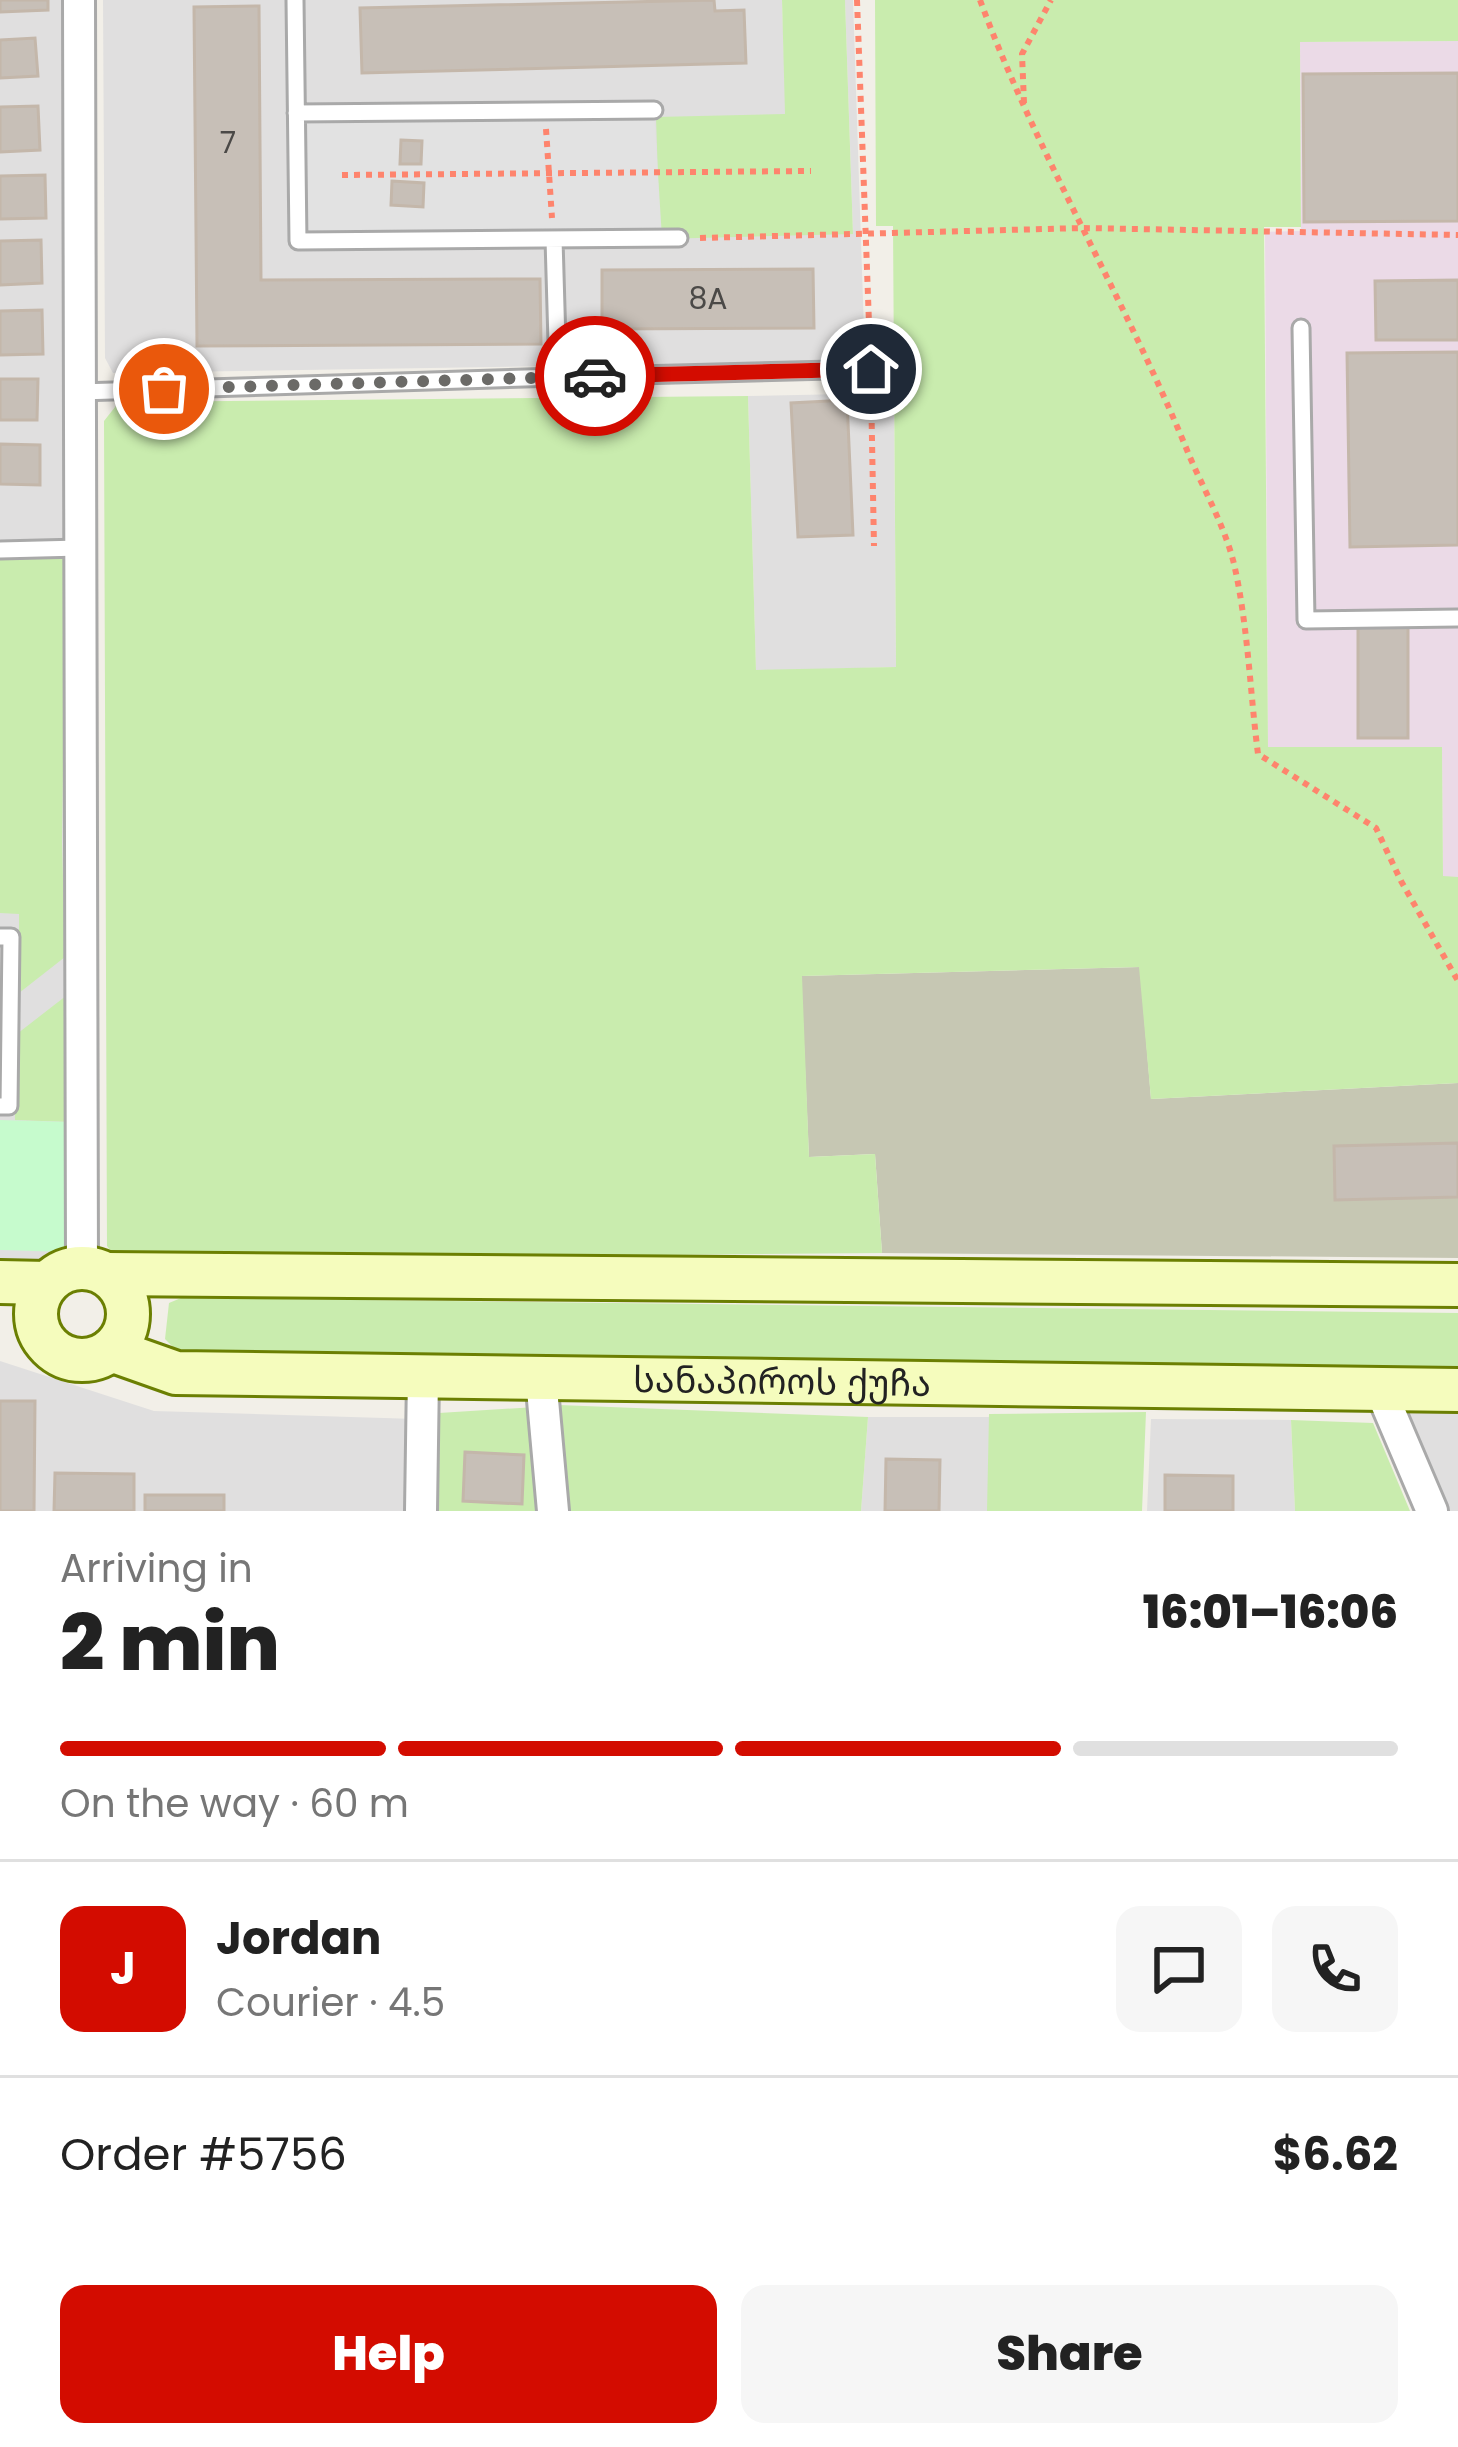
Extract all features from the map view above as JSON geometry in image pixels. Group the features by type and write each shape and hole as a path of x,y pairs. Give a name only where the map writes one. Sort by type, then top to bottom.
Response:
{"main road":[{"path":"79,1274 124,1293 129,1318 111,1350 85,1360 70,1359 20,1335 36,1317 38,1299 79,1274"},
{"path":"0,1282 79,1274 1458,1286"},
{"name":"სანაპიროს ქუჩა","path":"111,1350 176,1373 1458,1390"}],"street":[{"path":"79,0 79,1274"},
{"path":"422,1511 423,1376"},
{"path":"541,1378 553,1511"},
{"path":"1380,1389 1432,1511"}],"lane":[{"path":"295,0 298,241 679,238"},
{"path":"296,113 653,110"},
{"path":"554,239 558,377"},
{"path":"1301,328 1306,620 1458,618"},
{"path":"80,392 871,369"},
{"path":"0,550 80,548"},
{"path":"0,937 11,937 9,1106 0,1106"}],"path":[{"path":"856,0 874,546"},
{"path":"980,0 1024,112 1159,380 1233,562 1258,754 1376,828 1458,981"},
{"path":"1024,112 1022,55 1051,0"},
{"path":"545,111 554,239"},
{"path":"342,175 812,171"},
{"path":"679,238 1082,228 1458,235"}],"shaded area":[{"path":"0,0 72,0 76,1239 47,1263 0,1262"},
{"path":"103,0 782,0 786,114 853,233 845,0 853,0 865,361 113,373 105,358"},
{"path":"1458,41 1458,877 1443,877 1442,747 1268,748 1265,232 1301,231 1300,42"},
{"path":"654,110 662,238 298,241 296,113"},
{"path":"894,393 896,667 756,671 748,396"},
{"path":"1140,967 1151,1099 1458,1083 1458,1258 882,1253 875,1154 809,1157 801,976"},
{"path":"0,1361 154,1411 416,1419 413,1511 0,1511"},
{"path":"1458,1411 1458,1511 1446,1511 1408,1412"},
{"path":"868,1417 992,1417 988,1511 861,1511"},
{"path":"1151,1419 1291,1420 1295,1511 1147,1511"}],"green space":[{"path":"782,0 845,0 853,234 660,239 656,117 785,114"},
{"path":"875,0 1458,0 1458,41 1300,42 1301,227 1264,227 1268,747 1442,747 1443,876 1458,877 1458,1083 1151,1099 1139,967 802,976 809,1157 875,1154 882,1253 117,1260 107,1246 104,421 119,402 748,396 756,670 896,667 893,226 876,226"},
{"path":"66,558 65,957 19,993 19,914 0,913 0,559"},
{"path":"71,992 70,1122 15,1120 13,1037"},
{"path":"0,1120 70,1122 67,1252 0,1250"},
{"path":"181,1298 1458,1313 1458,1370 176,1350 165,1339 169,1303"},
{"path":"559,1405 868,1417 861,1511 569,1511"},
{"path":"536,1407 541,1511 434,1511 439,1413"},
{"path":"1146,1412 1142,1511 987,1511 989,1414"},
{"path":"1291,1420 1373,1423 1410,1511 1295,1511"}],"building":[{"path":"0,0 48,0 48,10 0,12"},
{"path":"714,0 715,11 744,10 746,63 362,73 360,8"},
{"path":"259,6 261,280 540,279 541,344 197,346 194,7"},
{"path":"35,38 38,76 0,78 0,40"},
{"path":"1458,73 1458,221 1304,222 1303,74"},
{"path":"38,106 40,150 0,152 0,107"},
{"path":"401,140 422,141 421,164 400,164"},
{"path":"45,175 46,218 0,219 0,176"},
{"path":"392,181 424,183 423,207 391,205"},
{"path":"41,240 42,283 0,285 0,241"},
{"path":"813,269 814,328 602,329 602,270"},
{"path":"1458,280 1458,340 1376,340 1375,281"},
{"path":"42,310 43,354 0,355 0,311"},
{"path":"1458,352 1458,545 1350,547 1347,353"},
{"path":"0,379 38,379 37,420 0,420"},
{"path":"847,400 853,535 798,537 791,403"},
{"path":"0,444 40,445 40,485 0,484"},
{"path":"1358,627 1408,627 1408,738 1358,738"},
{"path":"1458,1143 1458,1197 1335,1200 1334,1146"},
{"path":"0,1401 35,1401 34,1511 0,1511"},
{"path":"465,1452 524,1455 522,1504 463,1501"},
{"path":"886,1459 940,1460 939,1511 885,1511"},
{"path":"55,1473 134,1474 134,1511 54,1511"},
{"path":"1165,1475 1233,1476 1233,1511 1165,1511"},
{"path":"145,1495 224,1495 224,1511 145,1511"}],"way so far":[{"path":"164,389 595,376"}],"route":[{"path":"595,376 871,369"}]}
